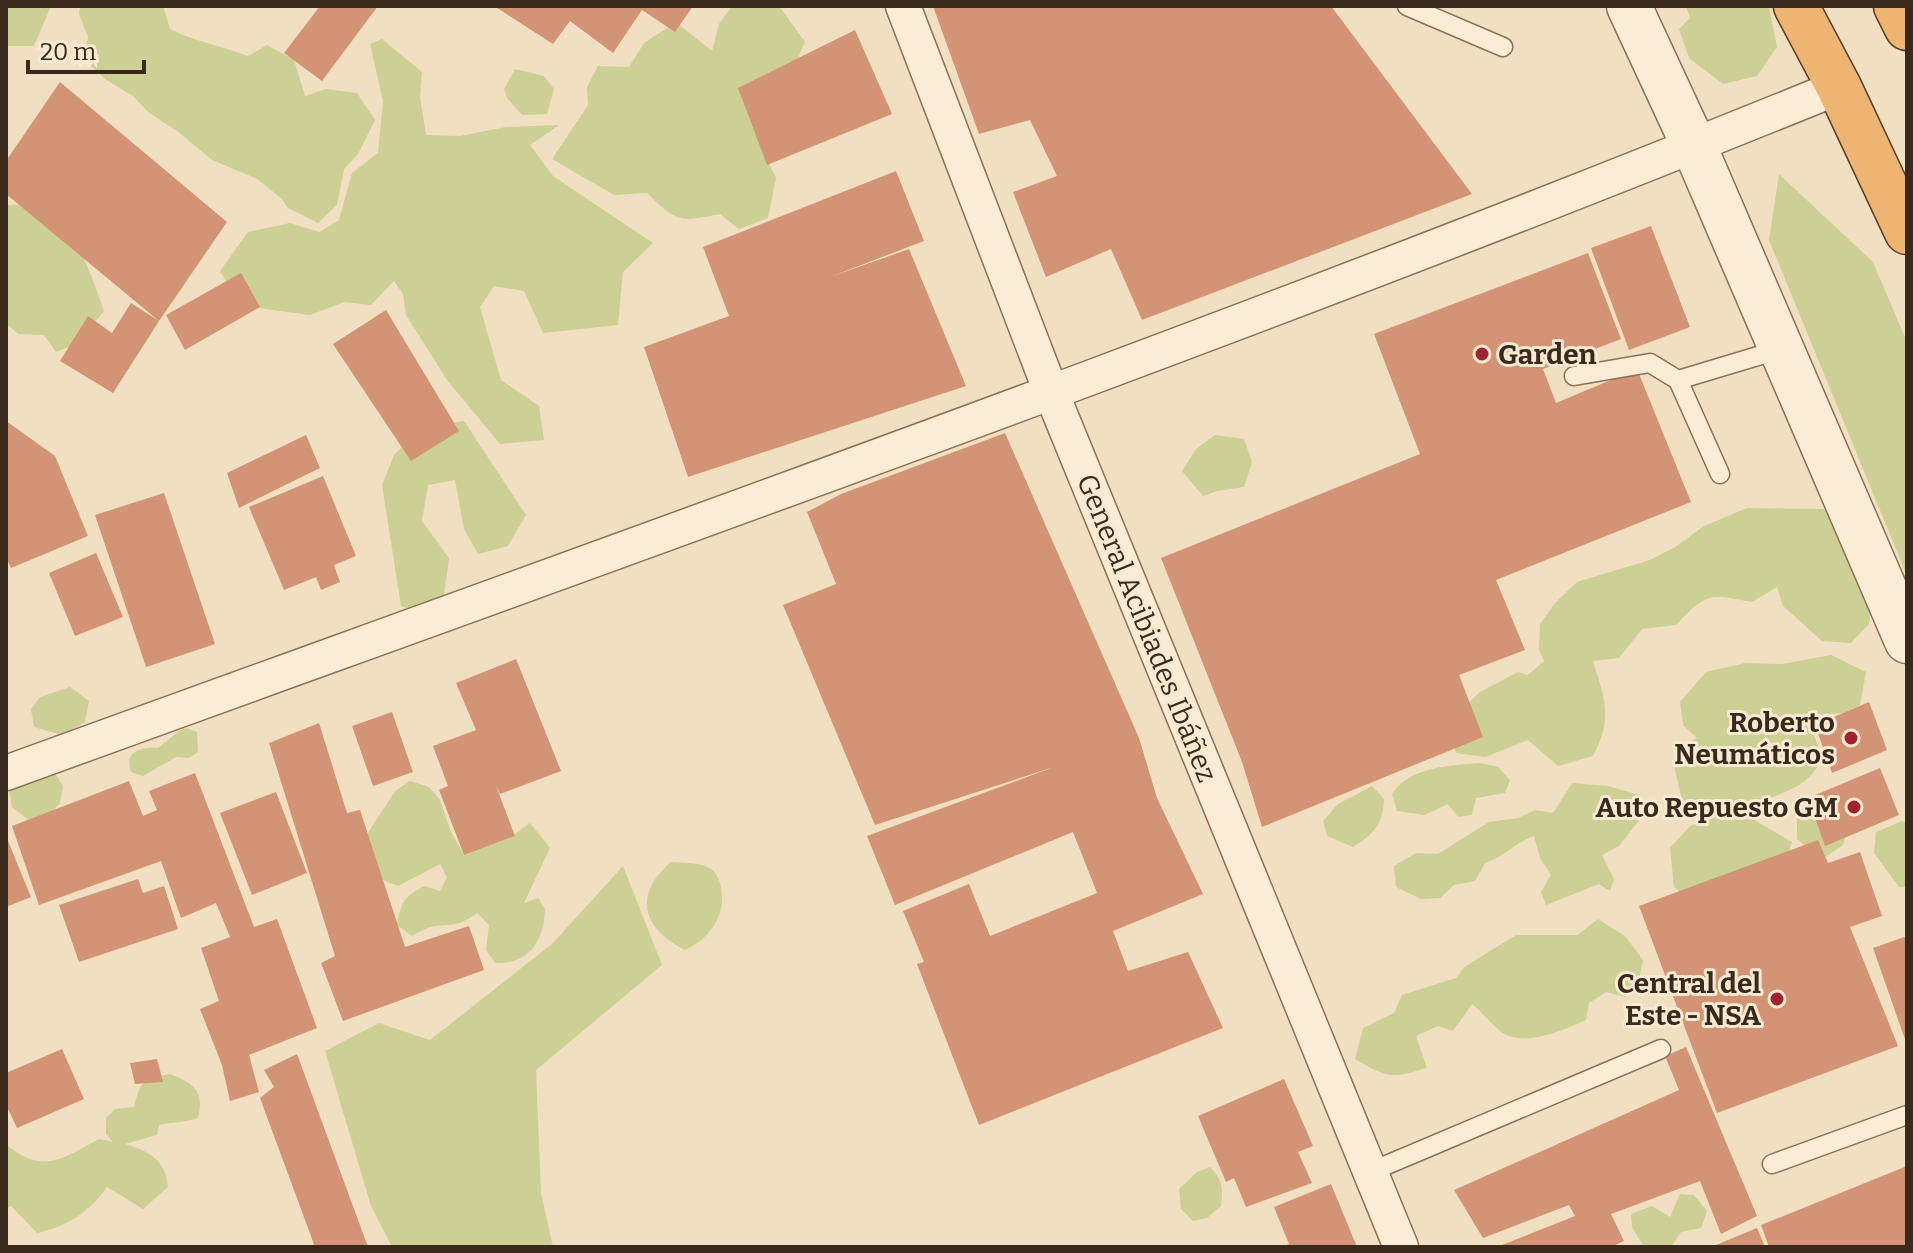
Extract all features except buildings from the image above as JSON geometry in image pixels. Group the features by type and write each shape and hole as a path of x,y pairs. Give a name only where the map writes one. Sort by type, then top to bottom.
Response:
{"highway":[{"path":"1796,6 1839,87 1907,232"},
{"path":"1896,6 1907,28"}],"street":[{"name":"General Acibiades Ibáñez","path":"903,6 1051,392 1401,1247"},
{"path":"1629,6 1694,146 1907,641"},
{"path":"6,773 1051,392 1694,146 1839,87"}],"lane":[{"path":"1407,6 1503,47"},
{"path":"1678,380 1781,349"},
{"path":"1574,376 1650,363 1678,380 1720,474"},
{"path":"1370,1172 1661,1049"},
{"path":"1772,1164 1907,1115"}],"green space":[{"path":"6,6 51,6 34,46 6,46"},
{"path":"80,6 163,6 170,29 179,33 248,56 267,45 294,60 305,96 326,89 357,93 375,120 358,154 344,169 337,205 318,223 288,208 281,198 257,179 212,160 148,112 133,96 105,79 83,59 88,37 79,14"},
{"path":"732,6 780,7 805,42 760,145 776,178 768,218 739,229 720,214 679,218 647,193 614,195 552,159 588,105 587,87 598,66 629,67 644,43 676,22 712,51 719,24"},
{"path":"1686,6 1769,6 1777,47 1757,76 1723,84 1689,58 1679,29 1690,18"},
{"path":"382,39 422,72 420,97 426,135 460,136 506,127 559,125 530,145 553,176 653,243 623,272 618,325 543,333 524,291 494,286 480,307 501,380 539,406 544,440 500,444 447,380 406,315 403,294 394,281 371,305 344,302 310,315 242,306 220,271 248,232 290,223 320,232 339,220 352,173 378,153 383,101 370,44"},
{"path":"515,69 544,76 554,89 547,114 522,115 507,98 504,89"},
{"path":"1779,174 1873,262 1907,342 1907,576 1769,240"},
{"path":"6,205 34,206 51,213 72,237 80,252 104,311 79,343 56,352 44,335 18,334 6,323"},
{"path":"464,421 526,515 508,546 478,554 464,529 455,480 428,485 422,521 449,558 443,602 419,612 401,606 382,485 394,455 422,428"},
{"path":"1215,435 1244,439 1252,462 1244,487 1203,496 1182,471 1196,449"},
{"path":"1747,508 1824,509 1858,553 1874,588 1869,624 1851,643 1822,641 1783,606 1777,587 1752,602 1710,598 1695,606 1676,625 1642,629 1619,658 1593,661 1601,687 1605,720 1593,756 1558,766 1528,740 1485,757 1456,753 1448,722 1480,692 1518,672 1528,675 1544,661 1539,650 1540,624 1555,603 1577,582 1650,560 1704,526"},
{"path":"1831,655 1866,672 1860,705 1843,713 1826,714 1812,729 1823,759 1807,779 1779,795 1724,813 1746,815 1792,842 1786,861 1694,903 1674,887 1670,848 1690,826 1710,818 1689,816 1681,796 1674,765 1688,743 1697,738 1683,725 1680,702 1706,672 1745,663 1782,664"},
{"path":"70,687 89,701 85,722 62,735 34,727 31,709 40,697"},
{"path":"187,728 197,732 198,752 189,758 176,757 143,776 131,772 129,765 132,755 146,748 158,748"},
{"path":"1480,763 1498,767 1510,780 1505,793 1476,798 1472,815 1458,817 1448,804 1425,815 1397,811 1392,794 1409,778 1431,769"},
{"path":"44,770 57,776 63,786 60,803 44,820 29,820 12,807 9,791 20,777"},
{"path":"410,781 429,787 440,800 451,832 464,855 510,838 530,823 550,848 524,903 538,898 545,909 542,932 525,955 517,960 495,963 486,950 489,925 477,913 459,923 429,928 412,936 397,925 408,897 425,886 440,891 447,877 440,864 398,886 378,878 364,839 395,791"},
{"path":"1572,783 1608,786 1640,795 1647,810 1619,846 1602,855 1614,879 1610,891 1599,884 1546,905 1541,892 1551,875 1540,858 1534,836 1485,863 1475,881 1454,885 1440,898 1421,899 1396,887 1394,866 1416,853 1438,854 1489,822 1518,818 1535,810 1553,813"},
{"path":"1372,786 1384,799 1382,815 1372,833 1353,847 1327,836 1323,821 1338,804"},
{"path":"1816,805 1846,834 1843,845 1824,858 1797,839 1797,817 1802,807"},
{"path":"1902,821 1907,824 1907,887 1899,887 1874,853 1876,832"},
{"path":"671,862 709,868 717,876 722,894 716,923 695,945 685,950 659,932 648,910 647,899 651,887"},
{"path":"623,866 662,965 536,1070 541,1193 553,1247 392,1247 371,1206 325,1051 379,1023 430,1040 552,944"},
{"path":"1598,919 1625,936 1643,960 1638,984 1625,997 1606,992 1589,1003 1586,1020 1543,1036 1520,1038 1500,1031 1472,1004 1453,1031 1438,1026 1416,1036 1427,1068 1390,1075 1355,1059 1363,1028 1394,1013 1402,995 1456,978 1464,967 1516,935 1577,935"},
{"path":"170,1074 195,1089 200,1109 198,1118 159,1125 157,1135 125,1144 155,1158 167,1178 168,1187 143,1209 107,1187 76,1217 58,1227 37,1233 11,1206 6,1209 6,1144 31,1159 53,1161 99,1139 113,1142 106,1134 106,1118 115,1109 134,1107 138,1092 148,1080"},
{"path":"1210,1167 1221,1185 1221,1206 1207,1218 1193,1221 1181,1209 1179,1189 1197,1172"},
{"path":"1680,1194 1694,1195 1707,1211 1701,1228 1681,1232 1671,1247 1644,1247 1632,1227 1631,1214 1652,1206 1670,1217"}],"place":[{"name":"Garden","path":"1482,354"},
{"name":"Roberto Neumáticos","path":"1851,738"},
{"name":"Auto Repuesto GM","path":"1854,807"},
{"name":"Central del Este - NSA","path":"1777,999"}]}
